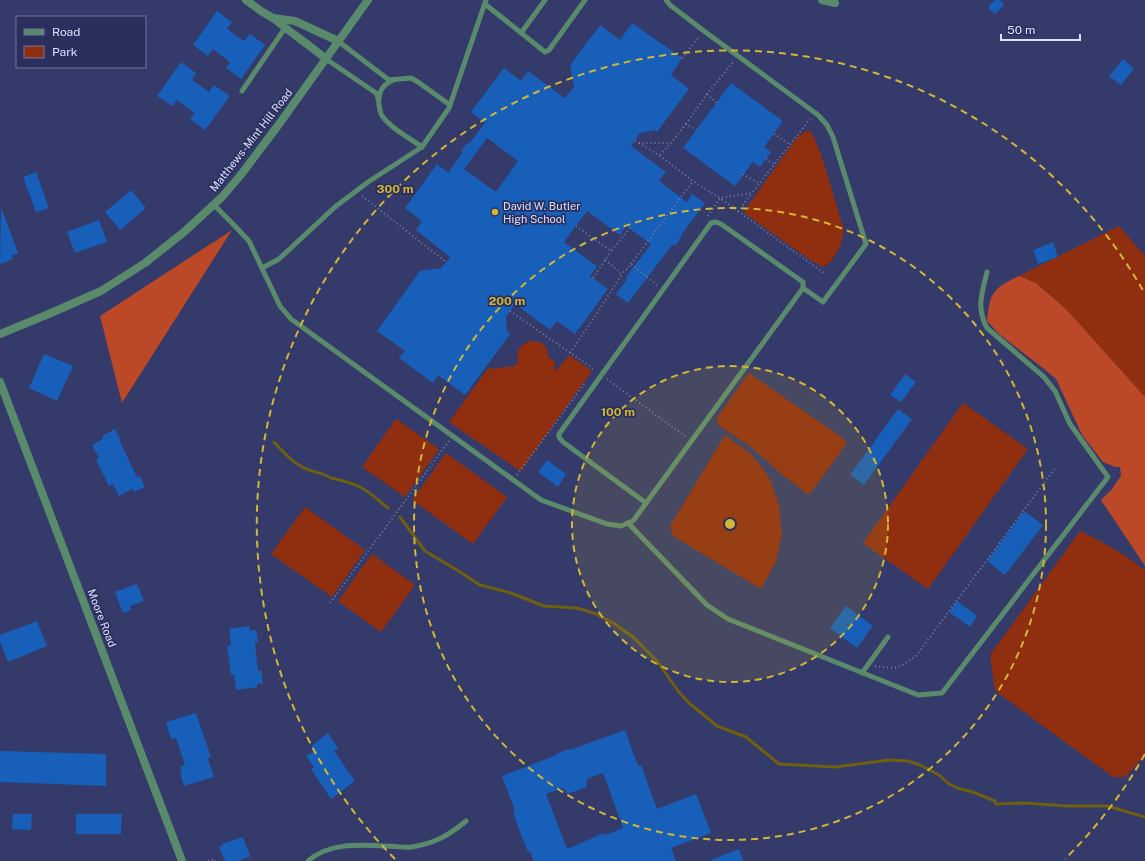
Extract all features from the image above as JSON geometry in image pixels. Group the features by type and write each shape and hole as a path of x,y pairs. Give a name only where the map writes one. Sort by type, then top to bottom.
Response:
{"street":[{"path":"246,0 303,40 326,59"},
{"name":"Matthews-Mint Hill Road","path":"0,334 101,291 145,263 184,232 222,198 277,127 368,0"},
{"path":"822,0 835,3"},
{"path":"273,18 295,21 338,41"},
{"name":"Moore Road","path":"0,382 182,861"}],"lane":[{"path":"521,33 545,0"},
{"path":"262,268 279,259 356,191 422,147 450,105 486,2 545,52 549,50 585,0"},
{"path":"666,0 704,32 815,112 827,125 833,137 866,244 823,302 803,288"},
{"path":"242,91 285,28"},
{"path":"338,41 389,80 411,78 450,105"},
{"path":"326,59 376,93 379,99"},
{"path":"395,80 380,90 379,99 381,113 386,121 422,147"},
{"path":"214,205 248,241 280,306 291,319 541,500 607,524 622,526 633,521 803,288 803,282 727,228 716,222 711,223 558,434 558,437 563,442 646,503"},
{"path":"628,523 707,606 728,619 918,695 942,693 1108,477 1070,424 1055,391 1044,377 988,328 982,317 981,298 987,272"},
{"path":"862,673 888,637"},
{"path":"308,861 314,856 334,847 373,845 410,847 435,842 452,832 466,821"}],"path":[{"path":"682,58 704,32"},
{"path":"660,156 738,56"},
{"path":"707,94 717,103"},
{"path":"738,212 815,112"},
{"path":"686,124 696,130"},
{"path":"774,134 789,144"},
{"path":"635,140 720,198 825,274"},
{"path":"639,143 671,143"},
{"path":"766,159 774,164"},
{"path":"744,174 760,184"},
{"path":"570,353 596,316 622,274 693,181"},
{"path":"356,191 446,262"},
{"path":"720,198 752,193"},
{"path":"576,226 611,252"},
{"path":"593,278 630,228"},
{"path":"605,260 622,274"},
{"path":"631,264 657,285"},
{"path":"330,603 452,437"},
{"path":"868,665 894,669 916,656 1055,468"},
{"path":"208,861 214,859 215,861"}],"green space":[{"path":"809,130 813,135 821,154 844,230 840,247 830,263 823,267 810,260 744,213 798,136"},
{"path":"1119,226 1145,256 1145,397 1067,310 1036,283 1019,276"},
{"path":"529,341 540,342 547,348 548,356 556,363 554,368 556,371 569,355 592,371 520,471 449,422 489,367 491,369 514,366 518,363 517,356 520,347"},
{"path":"749,373 841,437 847,443 809,495 785,477 751,447 718,425 718,421 716,419"},
{"path":"963,403 1028,449 928,589 863,543"},
{"path":"396,419 439,449 405,497 362,467"},
{"path":"725,435 751,454 769,477 779,505 782,534 776,562 761,589 673,536 670,526"},
{"path":"446,453 507,497 473,544 412,500"},
{"path":"305,507 365,550 332,597 271,554"},
{"path":"1080,531 1114,549 1145,570 1145,756 1125,777 1113,777 995,691 990,655"},
{"path":"372,554 415,585 381,632 338,601"}],"shaded area":[{"path":"232,230 122,403 100,316"},
{"path":"1019,276 1036,283 1067,310 1145,397 1145,566 1101,500 1111,490 1121,476 1120,467 1115,467 1103,462 1082,435 1056,379 999,334 987,321 990,303 994,292 1003,284"}],"building":[{"path":"995,0 1000,0 1004,5 995,14 988,7"},
{"path":"217,11 232,22 227,29 244,41 250,34 265,45 241,79 226,68 230,62 213,49 208,56 193,45"},
{"name":"David W. Butler High School","path":"632,23 682,58 671,75 689,89 657,132 655,130 640,133 631,146 666,172 659,181 687,202 692,194 705,203 681,235 682,236 675,246 673,244 628,303 616,294 627,279 626,277 651,244 626,226 620,235 587,211 564,242 597,266 590,276 608,289 575,334 557,321 550,330 515,304 506,317 507,332 510,334 465,395 438,375 433,383 399,358 405,351 377,331 420,271 441,268 450,257 416,230 422,221 405,208 437,164 448,173 463,152 461,150 467,143 469,144 485,123 471,112 504,68 521,81 528,71 565,98 574,87 570,65 600,25 620,40","holes":["487,138 518,161 496,192 464,169"]},
{"path":"1123,59 1134,69 1121,85 1109,76"},
{"path":"181,62 196,73 192,80 209,92 214,85 230,96 205,130 190,119 195,113 177,100 172,106 157,96"},
{"path":"731,83 783,121 764,147 771,152 760,167 753,162 735,186 683,148"},
{"path":"36,172 49,208 36,212 23,177"},
{"path":"131,190 146,208 120,230 105,212"},
{"path":"1,207 18,253 12,256 13,259 0,264"},
{"path":"99,220 107,242 75,253 67,232"},
{"path":"1053,242 1058,257 1038,264 1033,250"},
{"path":"44,354 73,366 57,401 29,388"},
{"path":"905,374 916,382 901,402 890,395"},
{"path":"898,409 912,419 864,485 850,475"},
{"path":"115,429 137,477 140,476 145,487 134,492 132,489 119,496 113,484 109,486 96,460 99,458 92,445 103,439 102,436"},
{"path":"547,460 566,474 558,487 538,472"},
{"path":"1024,511 1043,525 1005,575 987,561"},
{"path":"137,584 144,601 130,606 131,610 123,613 115,592"},
{"path":"957,601 977,616 970,627 949,612"},
{"path":"846,606 873,626 857,648 830,628"},
{"path":"37,621 47,646 8,662 0,641 0,635"},
{"path":"249,626 250,631 256,630 258,642 255,643 258,671 261,671 263,683 257,684 257,687 236,690 234,674 231,675 227,646 231,645 229,629"},
{"path":"196,713 211,757 208,758 214,777 184,786 180,773 182,772 180,767 185,765 176,738 171,739 166,722"},
{"path":"625,730 638,766 641,765 657,809 696,794 711,833 671,848 676,861 534,861 530,851 528,852 518,827 513,812 515,811 502,776 569,749 570,750","holes":["603,773 623,828 605,835 604,833 567,849 546,794 563,788 567,794 587,787 587,779"]},
{"path":"328,733 338,748 334,751 355,781 331,799 311,769 314,767 306,756 314,751 311,746"},
{"path":"0,751 106,754 106,786 0,782"},
{"path":"13,814 32,814 31,830 12,829"},
{"path":"76,814 122,814 121,834 76,834"},
{"path":"243,837 250,856 239,861 225,861 219,847 222,846 222,844"},
{"path":"739,849 743,861 711,861 711,860"}],"waterway":[{"path":"274,442 290,459 298,465 331,478 357,485 388,508"},
{"path":"400,517 425,551 480,585 511,593 544,606 584,610 596,614 615,624 634,638 657,661 678,691 689,703 717,726 746,737 779,764 835,767 889,760 908,761 920,765 939,775 949,784 957,788 973,792 995,801 996,804 1025,803 1067,806 1107,806 1145,817"}],"place":[{"name":"David W. Butler High School","path":"495,212"}]}
